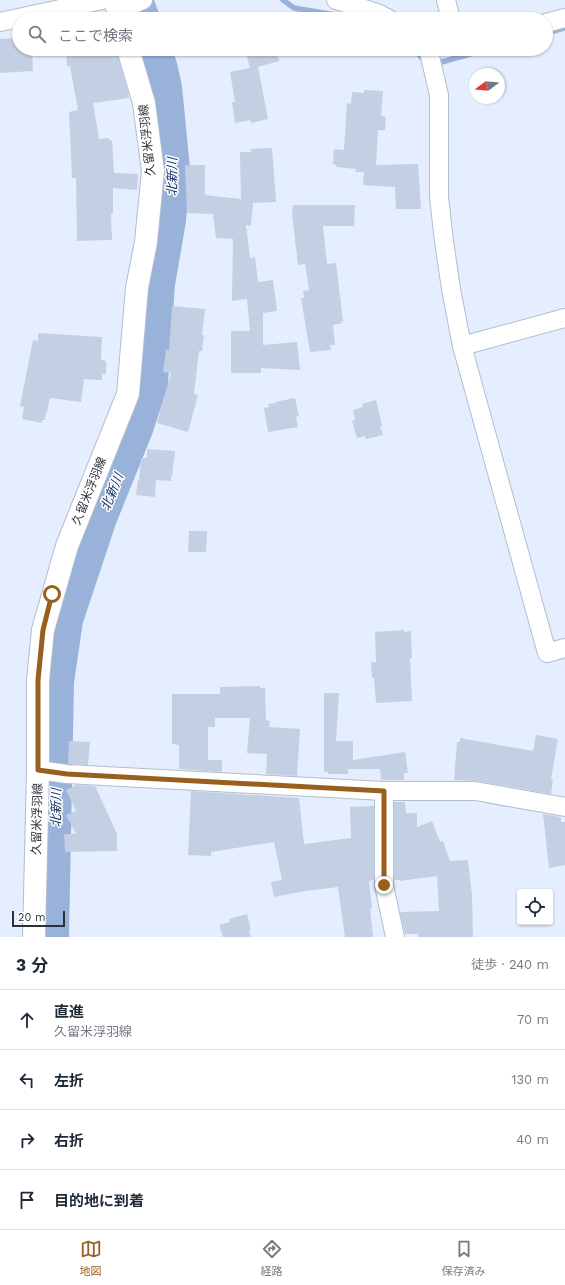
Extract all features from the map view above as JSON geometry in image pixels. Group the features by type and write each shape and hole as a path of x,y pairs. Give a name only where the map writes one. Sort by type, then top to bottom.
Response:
{"main road":[{"name":"久留米浮羽線","path":"34,937 41,771 38,680 43,630 67,546 128,394 137,288 146,242 153,171 144,103 130,56"}],"street":[{"path":"77,12 116,7 143,0"},
{"path":"336,0 374,12"},
{"path":"446,0 449,12"},
{"path":"553,21 565,18"},
{"path":"0,22 12,20"},
{"path":"434,56 438,95 439,197 451,289 462,346 547,652 565,648"},
{"path":"462,346 565,318"},
{"path":"41,771 67,774 384,791 475,791 565,807"},
{"path":"384,791 384,885 395,937"}],"building":[{"path":"12,38 12,56 32,56 33,71 0,73 0,39"},
{"path":"66,56 118,56 128,93 129,98 93,103 99,139 109,138 109,141 112,140 114,173 138,174 137,190 113,188 113,214 111,214 112,240 77,241 76,178 72,178 69,112 78,110 70,66 67,66"},
{"path":"247,56 278,56 279,61 258,67 268,119 251,123 250,120 235,123 232,102 235,102 230,72 250,68"},
{"path":"364,90 383,91 381,116 386,117 385,130 378,130 376,165 418,164 421,209 396,209 395,187 363,185 364,172 355,172 356,169 336,167 336,165 333,164 334,149 344,150 347,103 351,104 352,92 364,93"},
{"path":"272,148 276,202 253,203 251,226 246,225 250,258 255,257 258,282 273,280 277,311 263,313 263,345 297,342 300,370 261,368 261,373 231,373 231,331 250,331 247,299 232,301 233,239 216,238 213,214 187,213 185,165 205,165 205,195 241,199 240,152 251,152 251,149"},
{"path":"293,205 355,205 354,226 323,226 327,264 336,263 343,321 341,321 342,323 333,325 335,345 330,345 331,350 310,352 301,298 304,298 303,291 309,290 305,264 298,265 292,214"},
{"path":"172,306 205,309 202,351 199,351 194,394 198,395 188,432 157,423 171,373 163,372 166,350 169,350"},
{"path":"38,333 102,337 101,360 106,361 106,374 102,374 102,380 84,379 81,402 50,398 45,420 42,420 42,423 22,419 24,407 20,406 33,340 38,341"},
{"path":"295,398 299,416 296,417 298,427 268,432 264,408 269,407 268,404"},
{"path":"376,400 383,435 366,439 365,436 357,438 352,421 355,420 353,410 363,407 362,404"},
{"path":"147,449 175,451 171,481 156,480 155,497 136,495 141,458 147,458"},
{"path":"189,531 207,531 206,552 188,552"},
{"path":"404,630 404,632 411,631 412,658 410,658 412,701 376,703 371,662 376,662 375,632"},
{"path":"260,686 260,688 265,688 266,720 270,721 269,727 300,729 297,776 266,774 267,754 247,753 250,718 215,718 215,727 208,727 208,760 222,760 222,772 179,769 179,745 172,744 172,694 220,694 220,687"},
{"path":"324,693 339,693 336,741 353,741 353,760 405,752 408,773 404,773 404,780 381,780 380,769 348,769 348,774 328,774 328,772 324,772"},
{"path":"536,735 558,739 551,779 553,779 551,794 477,781 454,780 457,742 460,742 460,738 533,751"},
{"path":"69,741 90,742 88,765 68,764"},
{"path":"76,785 95,786 117,834 117,851 65,852 64,834 76,834 66,815 76,811 66,790"},
{"path":"191,791 299,798 304,844 351,838 350,807 374,806 374,880 369,881 373,937 345,937 338,887 274,897 271,882 282,880 274,842 211,852 211,856 188,855"},
{"path":"394,802 405,802 406,813 417,813 417,827 432,821 440,842 443,841 450,861 468,860 472,896 473,937 418,937 418,934 405,934 400,912 439,911 437,876 400,881 394,880"},
{"path":"543,814 561,817 561,822 565,822 565,865 549,868"},
{"path":"247,914 251,937 223,937 219,925 230,922 229,919"}],"waterway":[{"name":"北新川","path":"137,0 141,12"},
{"path":"283,0 294,8 318,12"},
{"path":"553,31 565,28"},
{"name":"北新川","path":"53,937 58,682 67,620 101,518 137,429 152,383 159,284 170,220 174,169 166,87 158,56"},
{"path":"420,56 423,59"},
{"path":"438,63 463,56"}],"route":[{"path":"52,594 43,630 38,680 38,770 67,774 384,791 384,885"}]}
